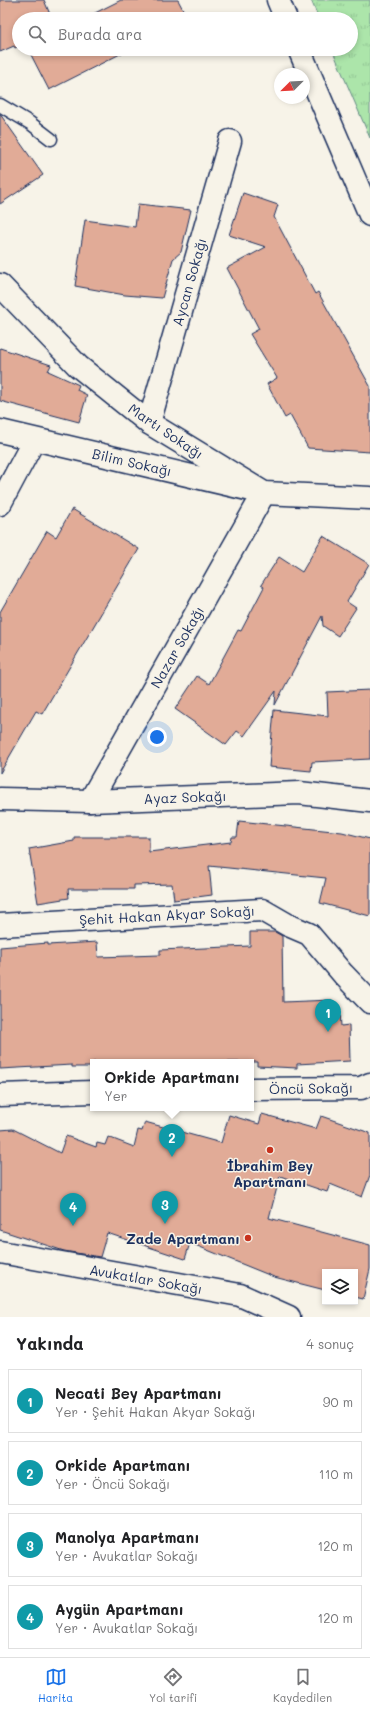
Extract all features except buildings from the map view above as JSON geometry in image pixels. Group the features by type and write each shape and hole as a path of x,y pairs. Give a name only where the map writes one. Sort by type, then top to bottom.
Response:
{"street":[{"path":"278,0 283,12"},
{"path":"302,56 370,214"},
{"name":"Aycan Sokağı","path":"149,423 230,141"},
{"name":"Martı Sokağı","path":"0,285 78,366 149,423 264,493 370,498"},
{"name":"Bilim Sokağı","path":"0,431 264,493"},
{"path":"0,504 34,440"},
{"name":"Nazar Sokağı","path":"90,801 264,493"},
{"name":"Ayaz Sokağı","path":"0,799 90,801 299,793 370,801"},
{"name":"Şehit Hakan Akyar Sokağı","path":"0,925 262,910 288,925 309,934 343,974 370,1002"},
{"name":"Öncü Sokağı","path":"254,1089 361,1088 370,1084"},
{"path":"0,1095 90,1092"},
{"name":"Avukatlar Sokağı","path":"0,1252 240,1295 289,1317"}],"lane":[{"path":"0,105 30,123 51,139"}],"green space":[{"path":"311,0 370,0 370,138 335,56 358,56 358,12 316,12"}],"place":[{"name":"Necati Bey Apartmanı","path":"328,1032"},
{"name":"İbrahim Bey Apartmanı","path":"270,1150"},
{"name":"Orkide Apartmanı","path":"172,1157"},
{"name":"Manolya Apartmanı","path":"165,1224"},
{"name":"Aygün Apartmanı","path":"73,1226"},
{"name":"Zade Apartmanı","path":"248,1238"}]}
